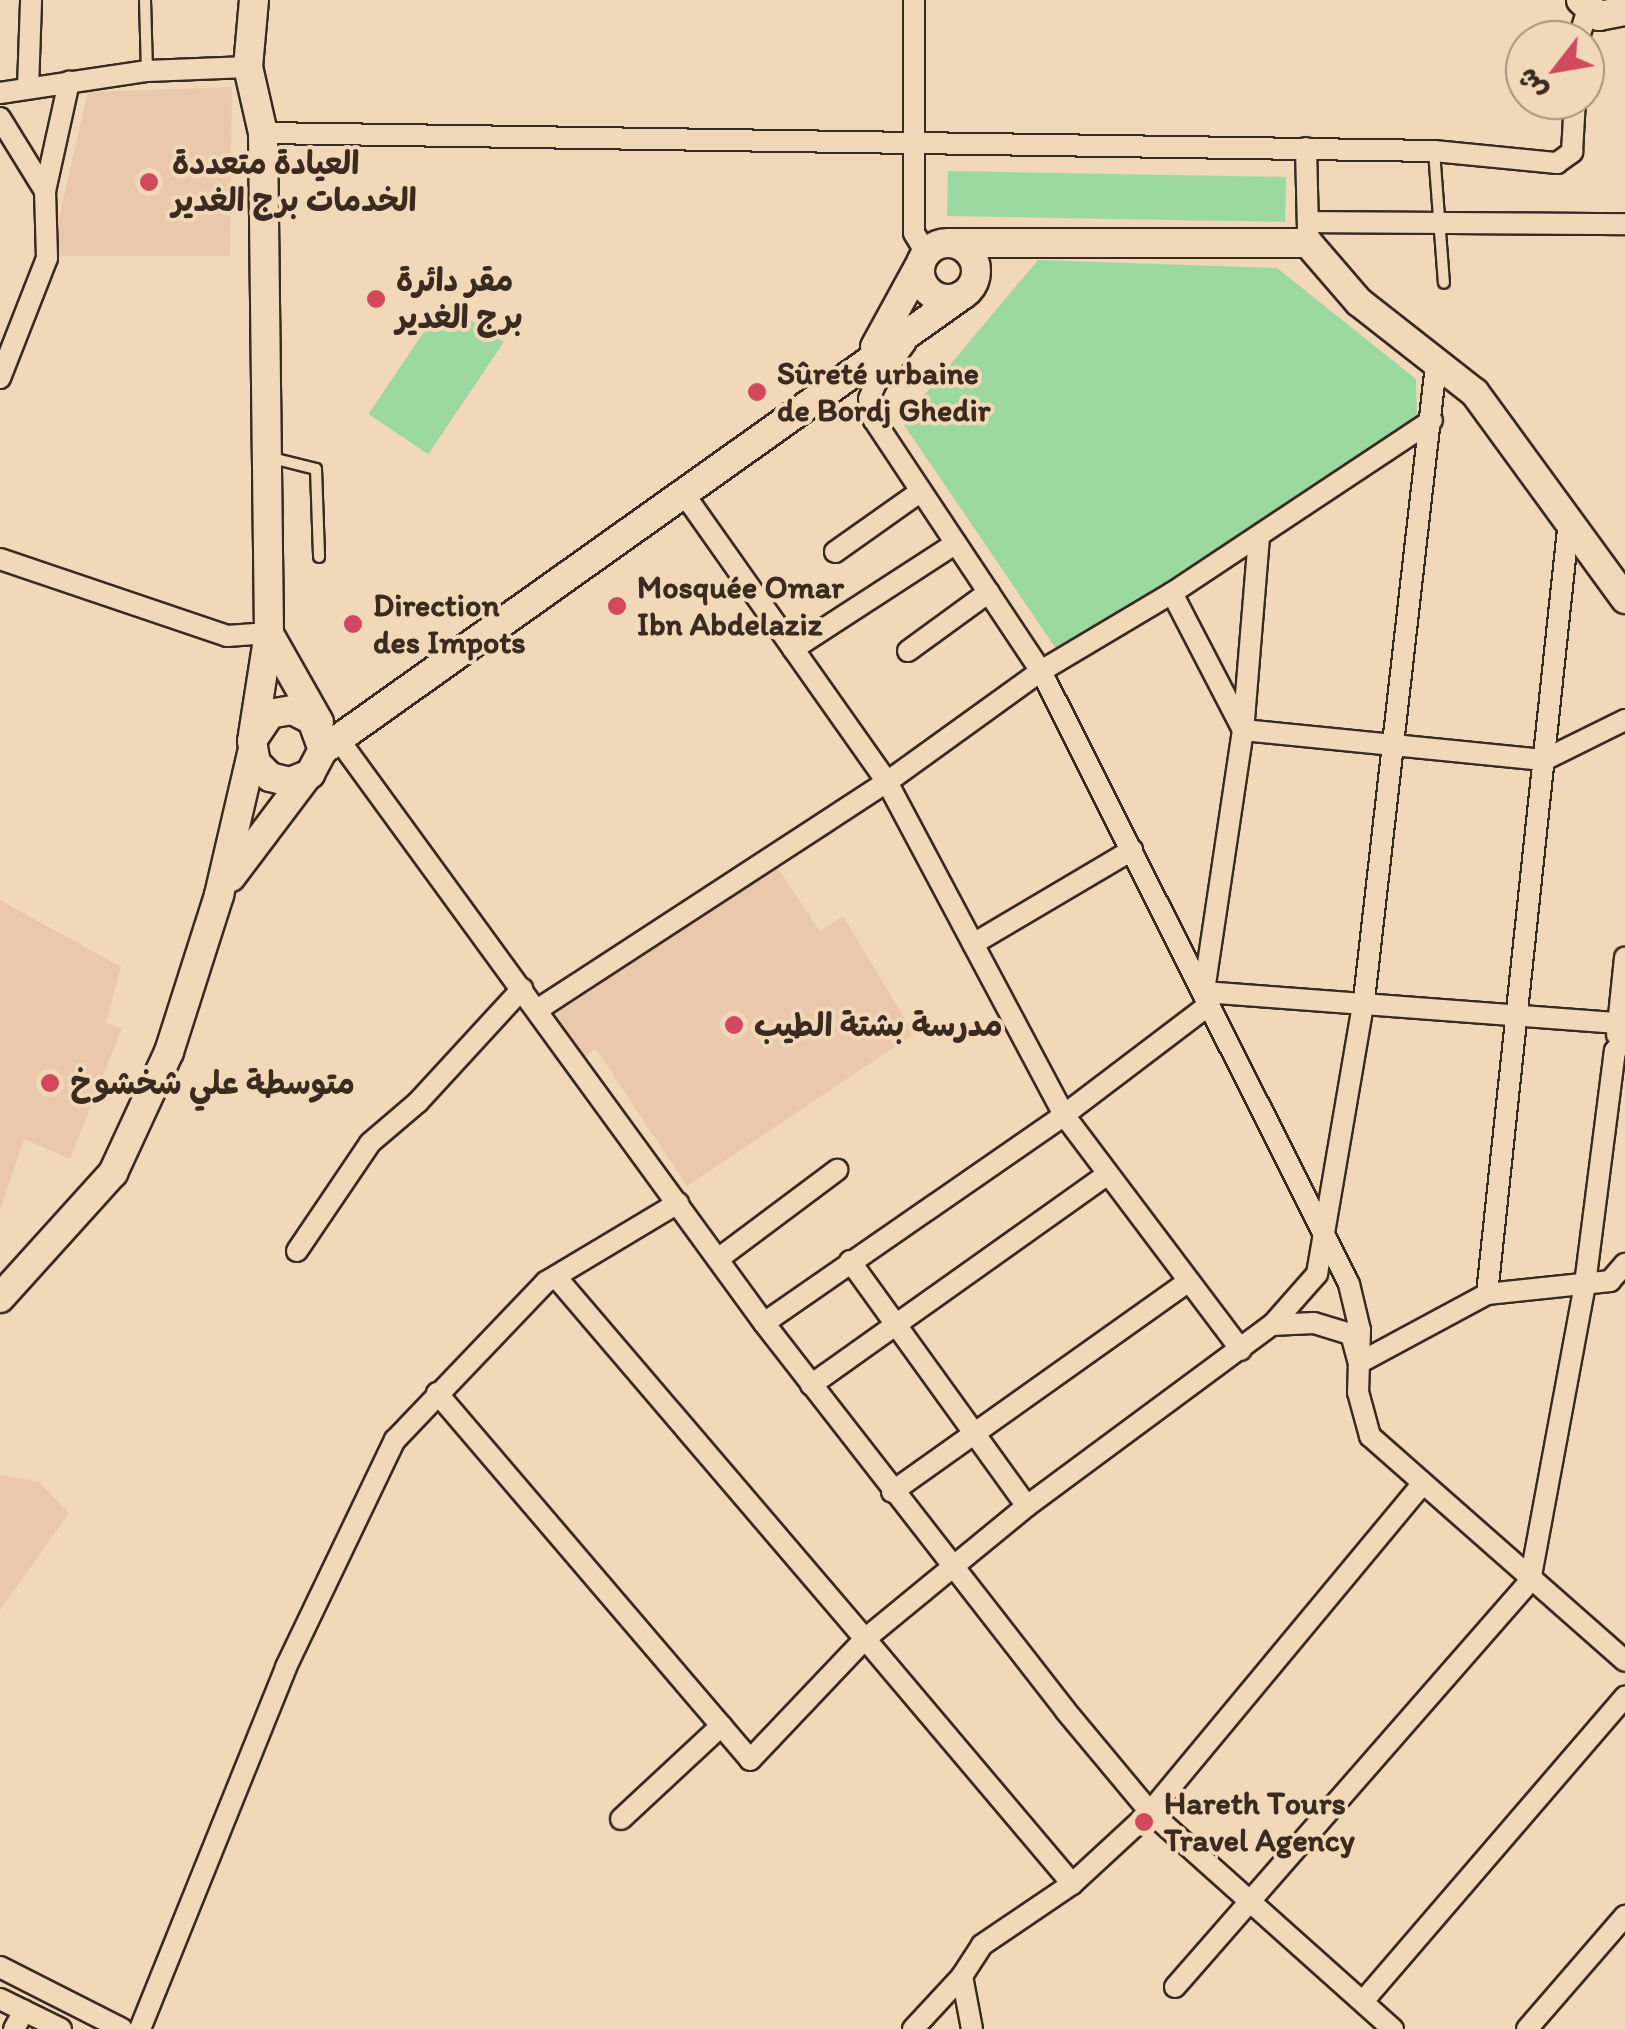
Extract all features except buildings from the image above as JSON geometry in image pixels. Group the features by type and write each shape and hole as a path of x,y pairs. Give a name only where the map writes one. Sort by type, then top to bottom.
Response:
{"main road":[{"path":"0,1298 113,1174 168,1052 219,895 252,747 269,632 263,133 248,66 254,0"},
{"path":"1584,5 1599,16 1624,12"},
{"path":"862,365 933,254 1041,239 1308,233 1359,302 1475,393 1568,530 1625,599"},
{"path":"323,748 302,713 280,710 261,721 252,747 270,778 290,782 323,748 684,494 926,316 1041,239"},
{"path":"933,254 922,282 934,296 968,289"},
{"path":"933,254 972,256 968,289"},
{"path":"269,632 323,748"},
{"path":"219,895 257,835 323,748"}],"street":[{"path":"28,88 30,0"},
{"path":"914,0 914,233 933,254"},
{"path":"0,93 147,71 248,66"},
{"path":"0,378 47,258 46,191 69,82"},
{"path":"0,118 46,191"},
{"path":"263,133 1306,148 1434,151 1565,161 1572,152 1573,120"},
{"path":"1306,148 1308,233 1437,223 1625,224"},
{"path":"926,316 870,399 874,420 1041,670 1349,1284 1359,1362 1358,1392 1370,1436 1420,1488 1625,1661"},
{"path":"437,1394 750,1760 866,1640 1027,1506 1272,1325 1317,1274 1321,1228 1364,1000 1436,365"},
{"path":"537,1010 887,782 1041,670 1172,593 1432,420"},
{"path":"835,552 920,491"},
{"path":"684,494 887,782 1064,1115 1241,1350"},
{"path":"1487,1294 1568,530"},
{"path":"1207,998 1243,730 1259,537"},
{"path":"793,649 956,543"},
{"path":"0,559 227,636 269,632"},
{"path":"908,651 988,592"},
{"path":"1172,593 1243,730"},
{"path":"1243,730 1544,760 1625,720"},
{"path":"323,748 522,989 811,1386 951,1570 1150,1812 1254,1898 1393,2029"},
{"path":"973,944 1132,850"},
{"path":"1175,1988 1530,1580 1585,1284 1619,1038 1625,957"},
{"path":"297,1251 370,1143 418,1102 522,989"},
{"path":"764,1322 1064,1115 1207,998 1364,1000 1518,1014 1619,1038"},
{"path":"718,1259 837,1170"},
{"path":"811,1386 1108,1174"},
{"path":"140,2029 286,1667 395,1440 556,1277 678,1203"},
{"path":"850,1261 1027,1506"},
{"path":"1359,1362 1487,1294 1585,1284 1617,1287 1625,1264"},
{"path":"556,1277 1072,1884"},
{"path":"892,1492 1189,1281"},
{"path":"1272,1325 1314,1323 1350,1334 1359,1362"},
{"path":"914,2029 962,1976 982,1945 1072,1884 1150,1812 1420,1488"},
{"path":"1365,1999 1625,1697"},
{"path":"621,1819 721,1726"},
{"path":"1527,2029 1625,1916"},
{"path":"0,1967 122,2029"},
{"path":"962,1976 972,2029"},
{"path":"0,2000 19,2020 61,2029"}],"lane":[{"path":"146,0 147,71"},
{"path":"1434,151 1444,283"},
{"path":"267,456 316,468 319,557"}],"shaded area":[{"name":"العيادة متعددة الخدمات برج الغدير","path":"232,87 230,256 50,256 88,92"},
{"name":"مدرسة بشتة الطيب","path":"773,861 820,931 843,916 914,1034 687,1186 596,1049 582,1058 554,1015 577,1000 574,994"},
{"name":"متوسطة علي شخشوخ","path":"0,900 121,967 106,1023 122,1028 70,1159 24,1139 0,1210"},
{"path":"0,1475 39,1482 69,1513 0,1610"}],"green space":[{"path":"948,171 1286,177 1285,222 947,216"},
{"path":"1038,260 1277,268 1416,379 1417,417 1164,592 1059,653 902,422"},
{"path":"444,302 504,342 428,454 369,414"}],"place":[{"name":"العيادة متعددة الخدمات برج الغدير","path":"149,182"},
{"name":"مقر دائرة برج الغدير","path":"376,299"},
{"name":"Sûreté urbaine de Bordj Ghedir","path":"757,392"},
{"name":"Mosquée Omar Ibn Abdelaziz","path":"617,606"},
{"name":"Direction des Impots","path":"353,624"},
{"name":"مدرسة بشتة الطيب","path":"734,1025"},
{"name":"متوسطة علي شخشوخ","path":"50,1083"},
{"name":"Hareth Tours Travel Agency","path":"1144,1822"}]}
